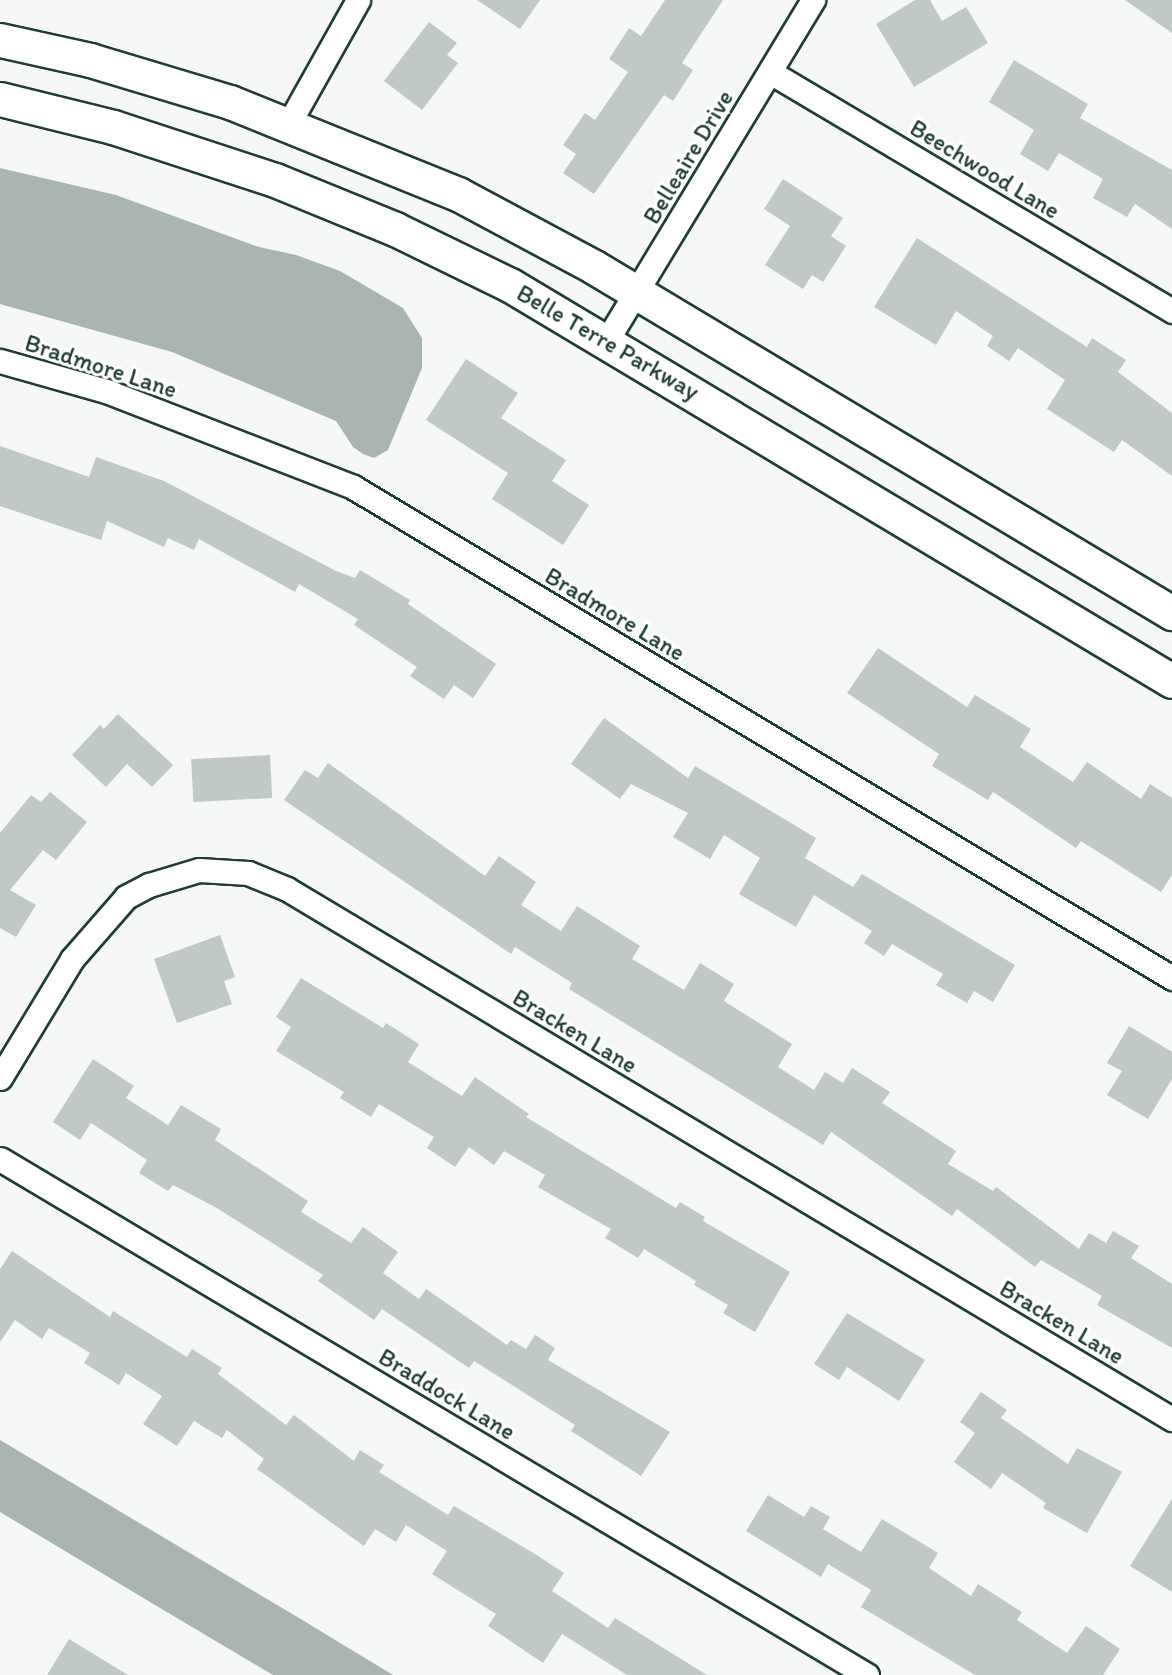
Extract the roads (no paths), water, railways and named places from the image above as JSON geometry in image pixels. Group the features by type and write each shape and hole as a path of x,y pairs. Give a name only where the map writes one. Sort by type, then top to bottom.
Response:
{"main road":[{"path":"0,40 162,80 289,123 458,194 635,292 1172,613"},
{"name":"Belle Terre Parkway","path":"0,99 113,127 288,185 425,244 607,340 1172,681"}],"street":[{"path":"289,123 358,0"},
{"name":"Belleaire Drive","path":"607,340 813,0"},
{"name":"Beechwood Lane","path":"770,72 1172,311"},
{"name":"Bradmore Lane","path":"0,361 106,391 352,487 1172,978"},
{"name":"Bracken Lane","path":"0,1078 72,960 126,897 160,880 199,870 248,873 287,889 1172,1419"},
{"name":"Braddock Lane","path":"0,1159 867,1675"}]}
